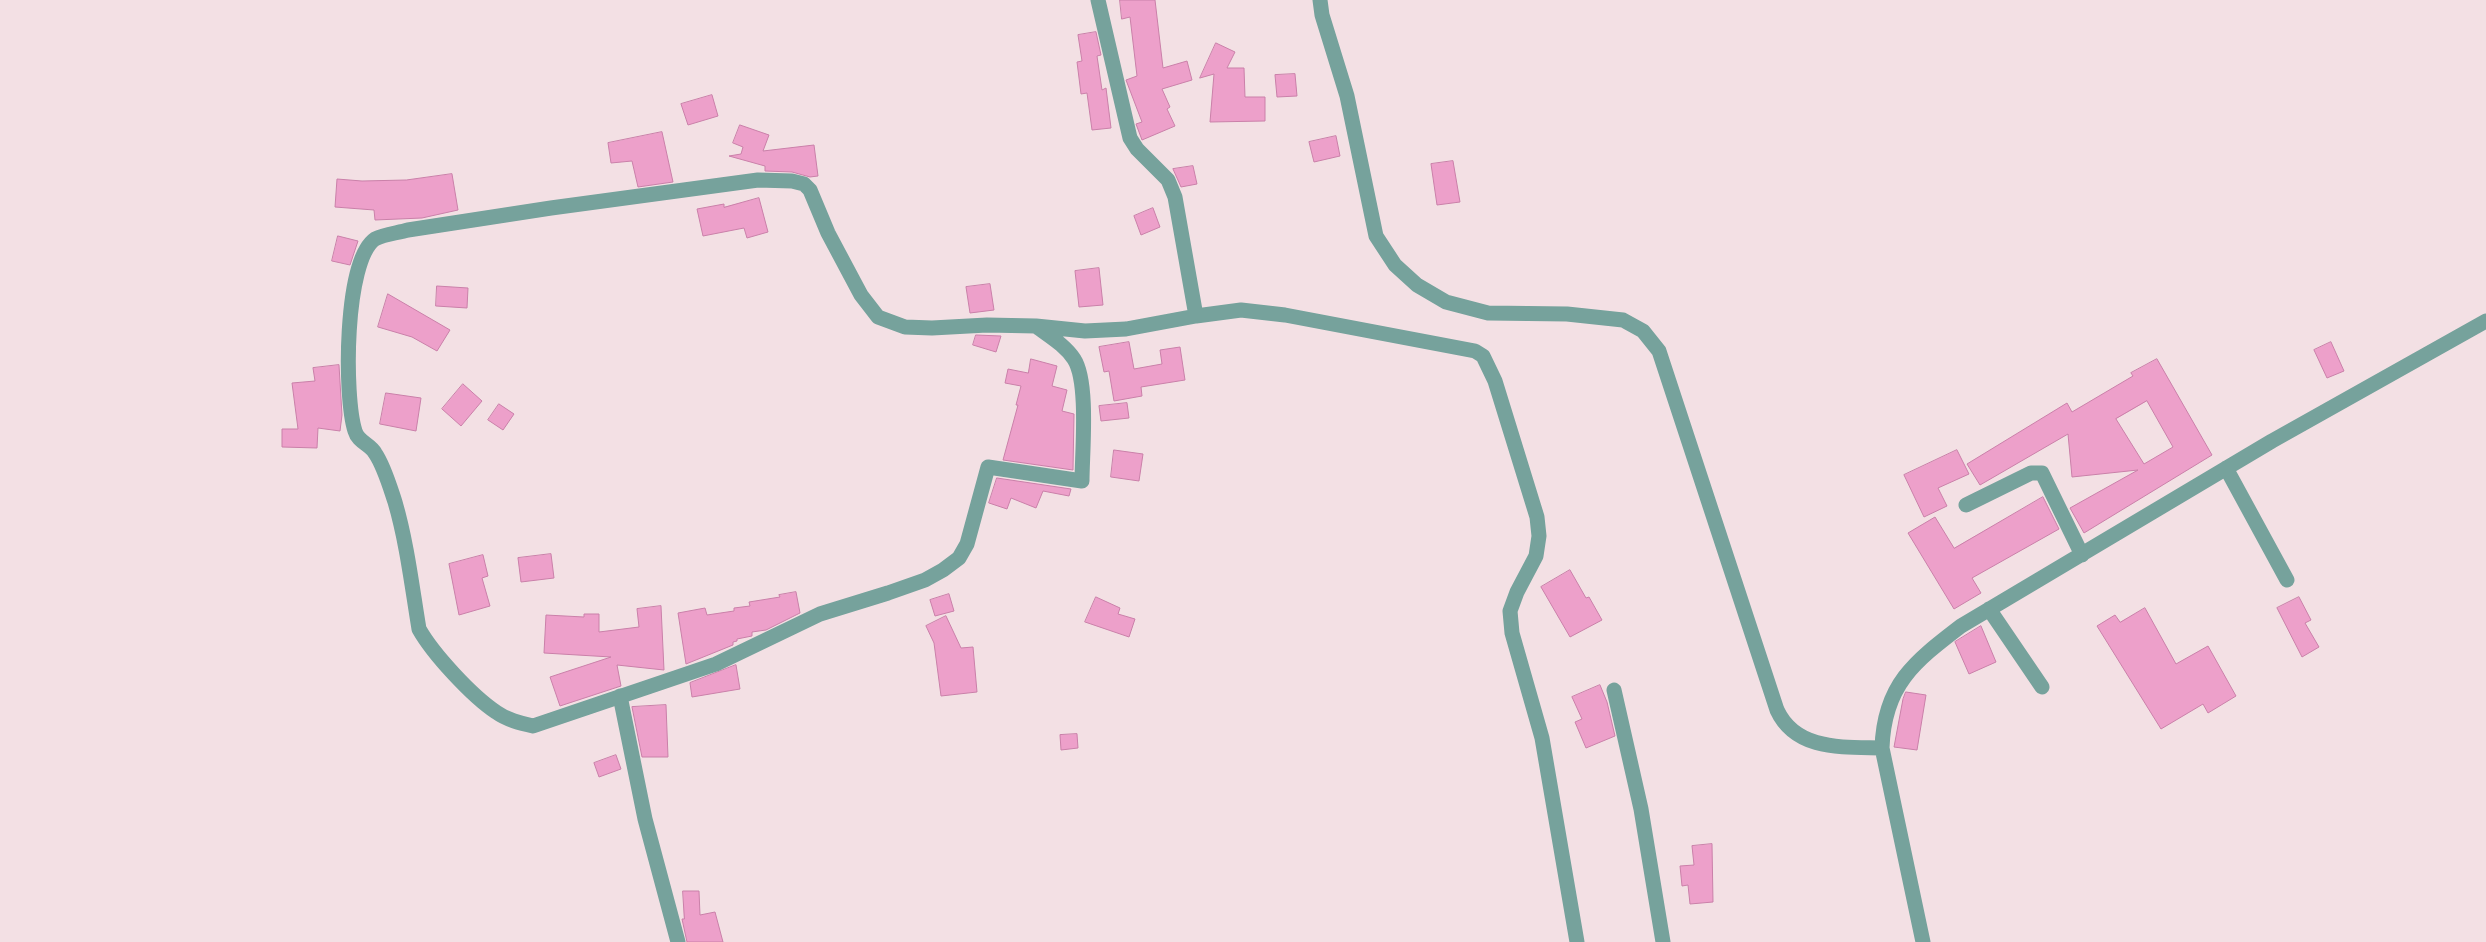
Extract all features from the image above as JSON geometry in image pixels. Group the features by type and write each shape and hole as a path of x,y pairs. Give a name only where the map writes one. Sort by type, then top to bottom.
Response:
{"street":[{"path":"1098,0 1130,138 1137,149 1168,180 1175,197 1196,316"},
{"path":"1320,0 1322,16 1347,96 1376,236 1395,266 1417,286 1446,302 1488,313 1600,316 1623,320 1643,331 1659,350 1783,723 1804,739 1832,747 1882,748"},
{"path":"1036,326 1066,349 1075,360 1081,378 1082,482 988,468 967,544 959,558 943,570 925,580 820,614 722,661 533,726 517,722 496,713 451,670 427,643 419,629 395,502 375,452 356,435 352,411 349,368 350,312 355,276 364,254 375,240 408,230 551,208 758,180 792,181 804,184 810,190 828,233 861,295 878,317 905,327 1036,326 1085,330 1126,329 1241,310 1285,314 1475,351 1483,356 1495,381 1536,517 1539,536 1536,556 1517,592 1510,611 1512,633 1542,738 1577,942"},
{"path":"1923,942 1882,748 1883,727 1887,707 1906,675 1934,646 1961,626 2226,468 2486,320"},
{"path":"2226,468 2287,580"},
{"path":"1966,505 2031,473 2042,473 2082,555"},
{"path":"1989,610 2042,687"},
{"path":"1614,690 1641,809 1663,942"},
{"path":"620,696 645,819 678,942"}],"building":[{"path":"1120,0 1155,0 1163,68 1187,61 1192,80 1162,89 1170,107 1167,109 1175,126 1142,140 1136,124 1142,122 1126,80 1137,76 1130,17 1122,19"},
{"path":"1096,32 1101,55 1097,56 1102,90 1106,88 1111,128 1092,130 1087,93 1081,94 1077,62 1082,61 1078,35"},
{"path":"1216,43 1235,52 1227,68 1244,68 1245,97 1265,97 1265,121 1210,122 1214,74 1200,78"},
{"path":"1295,74 1297,96 1277,97 1275,75"},
{"path":"712,95 718,116 688,125 681,104"},
{"path":"740,125 769,135 763,151 814,145 818,176 810,177 792,172 765,171 765,166 729,156 741,154 743,147 733,143"},
{"path":"662,132 673,182 638,187 632,161 611,163 608,143"},
{"path":"1336,136 1340,156 1314,162 1309,142"},
{"path":"1453,161 1460,202 1437,205 1431,164"},
{"path":"1193,166 1197,184 1181,187 1173,169"},
{"path":"452,174 458,210 422,218 375,220 374,210 335,207 337,179 362,181 406,180"},
{"path":"759,198 768,232 747,238 744,228 703,236 697,209 724,204 724,207"},
{"path":"1153,208 1160,227 1141,235 1134,216"},
{"path":"338,236 358,241 350,265 332,261"},
{"path":"1099,268 1103,305 1079,307 1075,271"},
{"path":"990,284 994,310 970,313 966,287"},
{"path":"437,286 468,288 467,308 436,306"},
{"path":"388,294 450,330 437,351 412,337 378,327"},
{"path":"976,335 1001,336 996,352 973,345"},
{"path":"1129,342 1134,369 1162,364 1160,350 1180,347 1185,380 1141,387 1142,396 1114,401 1109,371 1104,372 1099,347"},
{"path":"2331,342 2344,371 2327,378 2314,350"},
{"path":"1031,359 1057,366 1052,386 1067,390 1062,411 1074,414 1073,470 1003,460 1018,405 1016,405 1021,386 1005,383 1008,369 1028,373"},
{"path":"2157,359 2212,455 2084,533 2070,508 2138,470 2072,477 2068,434 1980,485 1967,464 2067,403 2072,412 2133,376 2131,373","holes":["2147,401 2173,447 2144,464 2116,419"]},
{"path":"339,365 342,415 340,431 318,428 317,448 282,447 282,429 298,429 292,383 315,381 313,368"},
{"path":"463,384 482,401 461,426 442,409"},
{"path":"386,393 421,398 416,431 380,424"},
{"path":"1127,403 1129,418 1101,421 1099,406"},
{"path":"499,404 514,414 503,430 488,420"},
{"path":"1114,450 1143,454 1139,481 1111,477"},
{"path":"1957,450 1969,474 1938,488 1947,506 1924,517 1904,475"},
{"path":"997,478 1071,489 1069,496 1043,491 1036,508 1011,498 1007,509 989,503"},
{"path":"2043,497 2059,529 1972,578 1981,593 1954,609 1908,533 1935,517 1954,548"},
{"path":"551,554 554,578 521,582 518,558"},
{"path":"483,555 488,576 482,578 490,606 459,615 449,564"},
{"path":"1570,570 1586,598 1589,597 1602,620 1570,637 1541,587"},
{"path":"796,592 800,613 766,630 752,632 752,636 737,639 737,641 733,642 733,645 686,664 678,613 705,608 707,615 734,611 734,608 750,606 749,602 780,597 779,595"},
{"path":"949,594 954,611 935,616 930,600"},
{"path":"1096,597 1120,608 1118,614 1135,619 1129,637 1085,622"},
{"path":"2299,597 2311,620 2305,623 2319,647 2302,657 2277,608"},
{"path":"661,606 664,670 617,665 621,686 560,706 550,677 611,657 544,653 546,615 584,617 584,614 599,614 599,632 639,627 637,609"},
{"path":"2145,608 2176,664 2208,646 2236,696 2208,713 2203,704 2161,729 2097,626 2115,615 2120,622"},
{"path":"946,616 961,648 973,647 977,692 941,696 934,643 926,626"},
{"path":"1981,626 1996,662 1969,674 1955,642"},
{"path":"736,665 740,689 692,697 690,683"},
{"path":"1600,685 1607,702 1615,736 1586,748 1575,722 1582,719 1572,697"},
{"path":"1906,692 1926,695 1917,750 1894,747"},
{"path":"666,705 668,757 642,757 632,707"},
{"path":"1077,734 1078,748 1061,750 1060,735"},
{"path":"616,755 621,769 599,777 594,763"},
{"path":"1712,844 1713,902 1690,904 1688,885 1682,886 1680,866 1694,865 1692,846"},
{"path":"683,891 699,891 700,915 715,912 723,942 687,942 682,919 684,919"}]}
